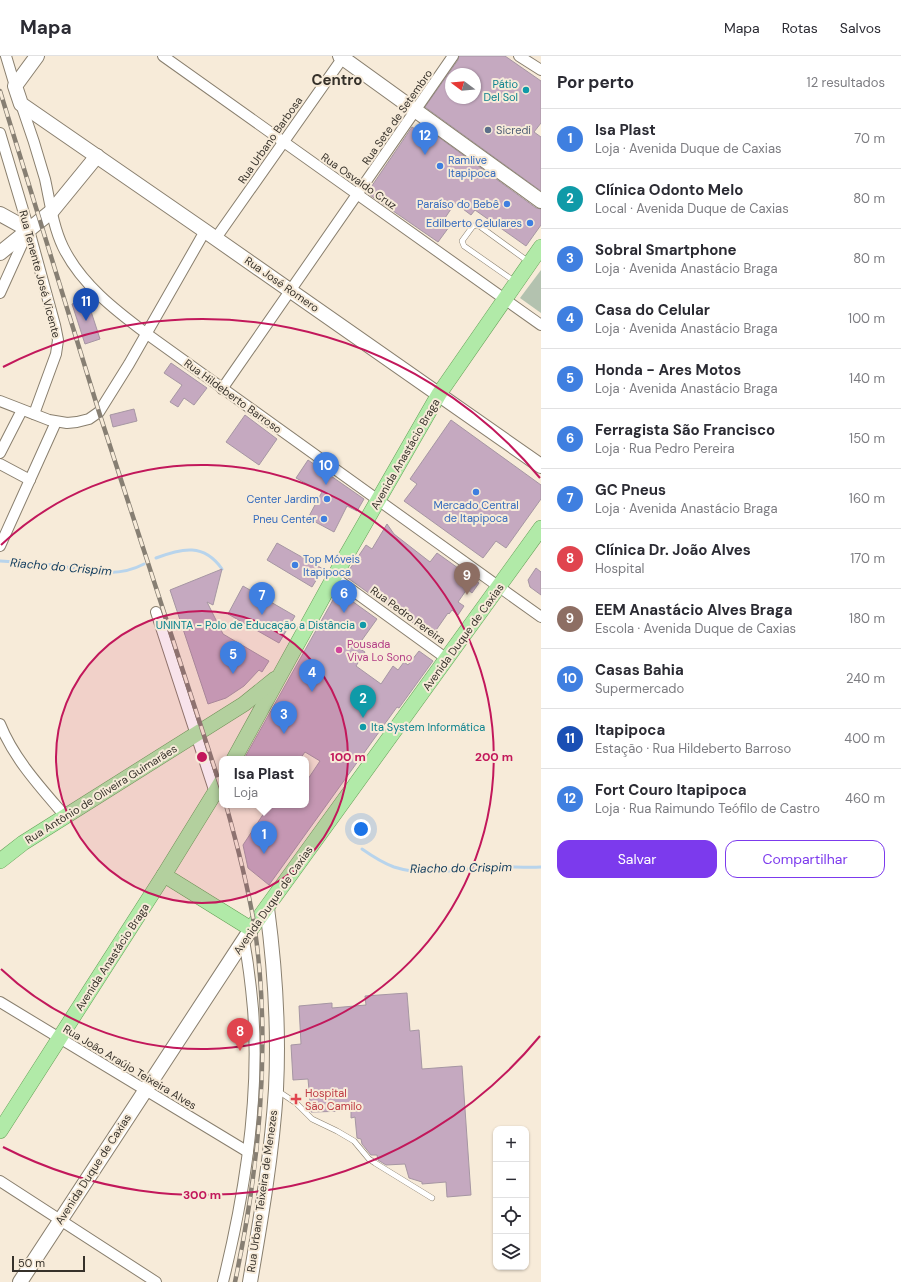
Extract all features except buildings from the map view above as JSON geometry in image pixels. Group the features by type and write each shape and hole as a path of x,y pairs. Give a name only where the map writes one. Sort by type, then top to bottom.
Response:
{"main road":[{"name":"Avenida Anastácio Braga","path":"236,756 334,577 439,394 541,247"},
{"name":"Avenida Duque de Caxias","path":"248,934 541,528"},
{"name":"Avenida Anastácio Braga","path":"200,733 254,697 284,670"},
{"name":"Rua Antônio de Oliveira Guimarães","path":"0,860 65,816 200,733"},
{"name":"Avenida Anastácio Braga","path":"0,1132 219,787"},
{"path":"164,875 248,934"}],"street":[{"path":"6,56 21,104"},
{"path":"15,86 37,56"},
{"name":"Rua Osvaldo Cruz","path":"163,56 541,325"},
{"path":"342,56 541,201"},
{"name":"Rua Urbano Barbosa","path":"56,422 77,422 89,419 99,412 211,234 284,142 342,56"},
{"name":"Rua Sete de Setembro","path":"222,388 454,56"},
{"path":"520,56 541,70"},
{"name":"Rua José Romero","path":"21,104 211,234 541,466"},
{"name":"Rua Hildeberto Barroso","path":"21,104 43,173 56,227 64,248 84,278 104,299 147,334 541,616"},
{"name":"Rua Tenente José Vicente","path":"0,133 29,230 58,340 54,361 34,414"},
{"path":"0,253 52,211 97,156"},
{"path":"0,214 29,230"},
{"path":"0,293 29,230"},
{"path":"0,401 56,422 0,546"},
{"path":"0,453 22,410"},
{"path":"0,464 30,480"},
{"name":"Rua Pedro Pereira","path":"334,577 447,659"},
{"path":"156,612 219,787"},
{"path":"0,724 4,734 20,761 65,816"},
{"name":"Rua Urbano Teixeira de Menezes","path":"250,1282 266,1182 276,1089 276,1014 273,958 266,908"},
{"name":"Rua Urbano Teixeira de Menezes","path":"223,1282 237,1217 248,1152 253,1100 254,1041 248,934"},
{"name":"Avenida Duque de Caxias","path":"20,1282 248,934"},
{"name":"Rua João Araújo Teixeira Alves","path":"0,1002 248,1152"},
{"path":"0,1181 156,1282"}],"lane":[{"path":"516,283 464,246 462,241 473,226 478,225 530,262"},
{"path":"276,1089 296,1103 312,1119 354,1141 374,1164 432,1198"}],"green space":[{"path":"541,270 541,313 520,298"}],"waterway":[{"name":"Riacho do Crispim","path":"156,558 184,550 200,551 208,555 222,569"},
{"name":"Riacho do Crispim","path":"0,561 46,564 99,572 122,571 133,569 144,564"},
{"name":"Riacho do Crispim","path":"362,849 394,867 418,872 442,872 495,867 541,867"}],"railway":[{"path":"0,91 99,412 219,782"},
{"path":"227,808 242,864 254,923 262,1013 261,1103 257,1148 244,1238 235,1282"}],"place":[{"name":"Pátio Del Sol","path":"526,90"},
{"name":"Sicredi","path":"488,130"},
{"name":"Fort Couro Itapipoca","path":"425,155"},
{"name":"Ramlive Itapipoca","path":"440,166"},
{"name":"Paraíso do Bebê","path":"507,204"},
{"name":"Edilberto Celulares","path":"530,223"},
{"name":"Itapipoca","path":"86,321"},
{"name":"Casas Bahia","path":"326,485"},
{"name":"Mercado Central de Itapipoca","path":"476,492"},
{"name":"Center Jardim","path":"327,499"},
{"name":"Pneu Center","path":"324,519"},
{"name":"Top Móveis Itapipoca","path":"295,565"},
{"name":"EEM Anastácio Alves Braga","path":"467,595"},
{"name":"Ferragista São Francisco","path":"344,613"},
{"name":"GC Pneus","path":"262,615"},
{"name":"UNINTA - Polo de Educação a Distância","path":"363,625"},
{"name":"Pousada Viva Lo Sono","path":"339,650"},
{"name":"Honda - Ares Motos","path":"233,674"},
{"name":"Casa do Celular","path":"312,692"},
{"name":"Clínica Odonto Melo","path":"363,718"},
{"name":"Ita System Informática","path":"363,727"},
{"name":"Sobral Smartphone","path":"284,734"},
{"name":"Isa Plast","path":"264,854"},
{"name":"Clínica Dr. João Alves","path":"240,1051"},
{"name":"Hospital São Camilo","path":"296,1099"}],"district":[{"name":"Centro","path":"337,80"}]}
